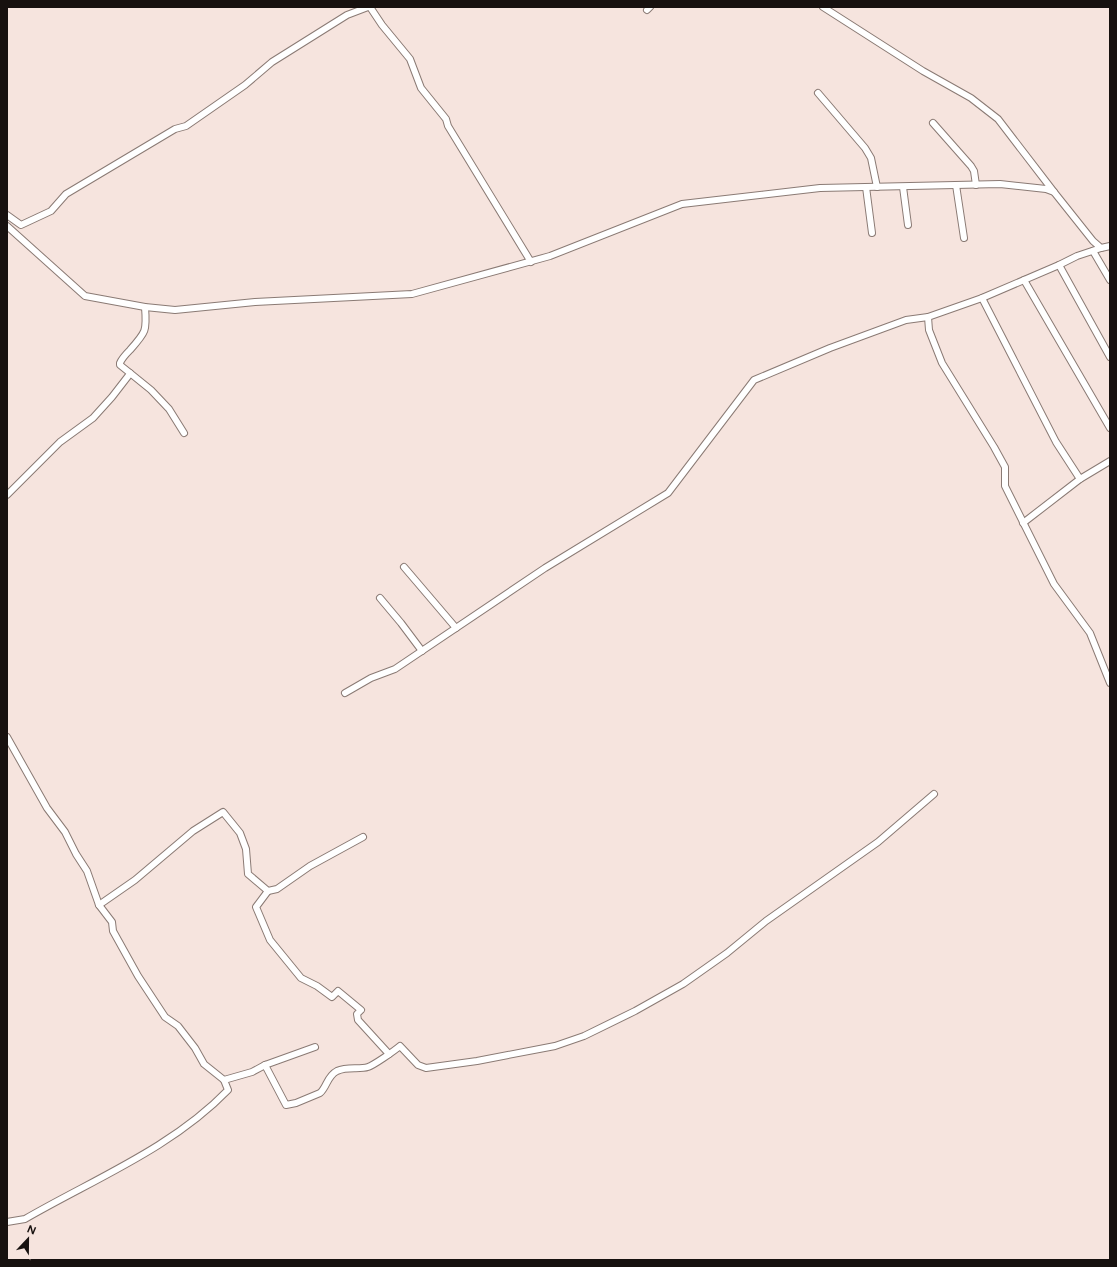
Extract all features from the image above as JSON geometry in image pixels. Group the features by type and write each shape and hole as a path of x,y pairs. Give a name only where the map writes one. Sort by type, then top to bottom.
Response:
{"street":[{"path":"7,215 21,225 51,211 66,194 175,128 186,126 246,85 272,62 347,15 369,7 410,59 421,88 446,119 448,126 531,262"},
{"path":"823,7 917,67 971,98 998,119 1093,241 1101,248"},
{"path":"818,93 865,148 871,158 877,187"},
{"path":"933,122 971,166 974,171 976,185"},
{"path":"7,226 85,296 175,310 255,302 412,294 550,256 682,204 820,188 1000,184 1046,189 1054,192"},
{"path":"956,185 964,238"},
{"path":"903,186 908,225"},
{"path":"866,187 872,233"},
{"path":"345,693 371,678 395,670 545,568 668,493 754,380 830,348 906,320 928,317 982,298 1077,256 1110,246"},
{"path":"1093,251 1110,280"},
{"path":"1059,265 1110,357"},
{"path":"1024,280 1110,428"},
{"path":"982,298 1056,442 1080,479"},
{"path":"145,306 147,324 146,329 120,365 169,408 184,433"},
{"path":"928,317 929,330 942,363 1005,467 1005,486 1054,584 1090,633 1110,683"},
{"path":"7,494 60,442 93,418 112,397 130,373"},
{"path":"1023,522 1080,479 1110,461"},
{"path":"404,567 456,628"},
{"path":"380,598 422,651"},
{"path":"7,737 47,808 65,832 76,854 87,871 99,905 112,922 113,931 125,955 165,1017 178,1026 195,1048 204,1064 224,1080 228,1090 214,1104 177,1134 25,1219 7,1222"},
{"path":"266,1065 286,1105 296,1103 320,1093 332,1074 350,1068 368,1067 400,1046 418,1065 426,1068 498,1058 555,1046 584,1036 683,984 727,953 766,921 878,842 934,794"},
{"path":"99,905 135,880 193,831 223,812 240,833 246,848 248,874 268,891"},
{"path":"363,837 310,866 277,889 268,891 256,907 270,940 301,978 317,986 332,997 338,991 361,1010 357,1014 358,1020 389,1054"},
{"path":"224,1080 252,1072 266,1065 315,1047"}]}
